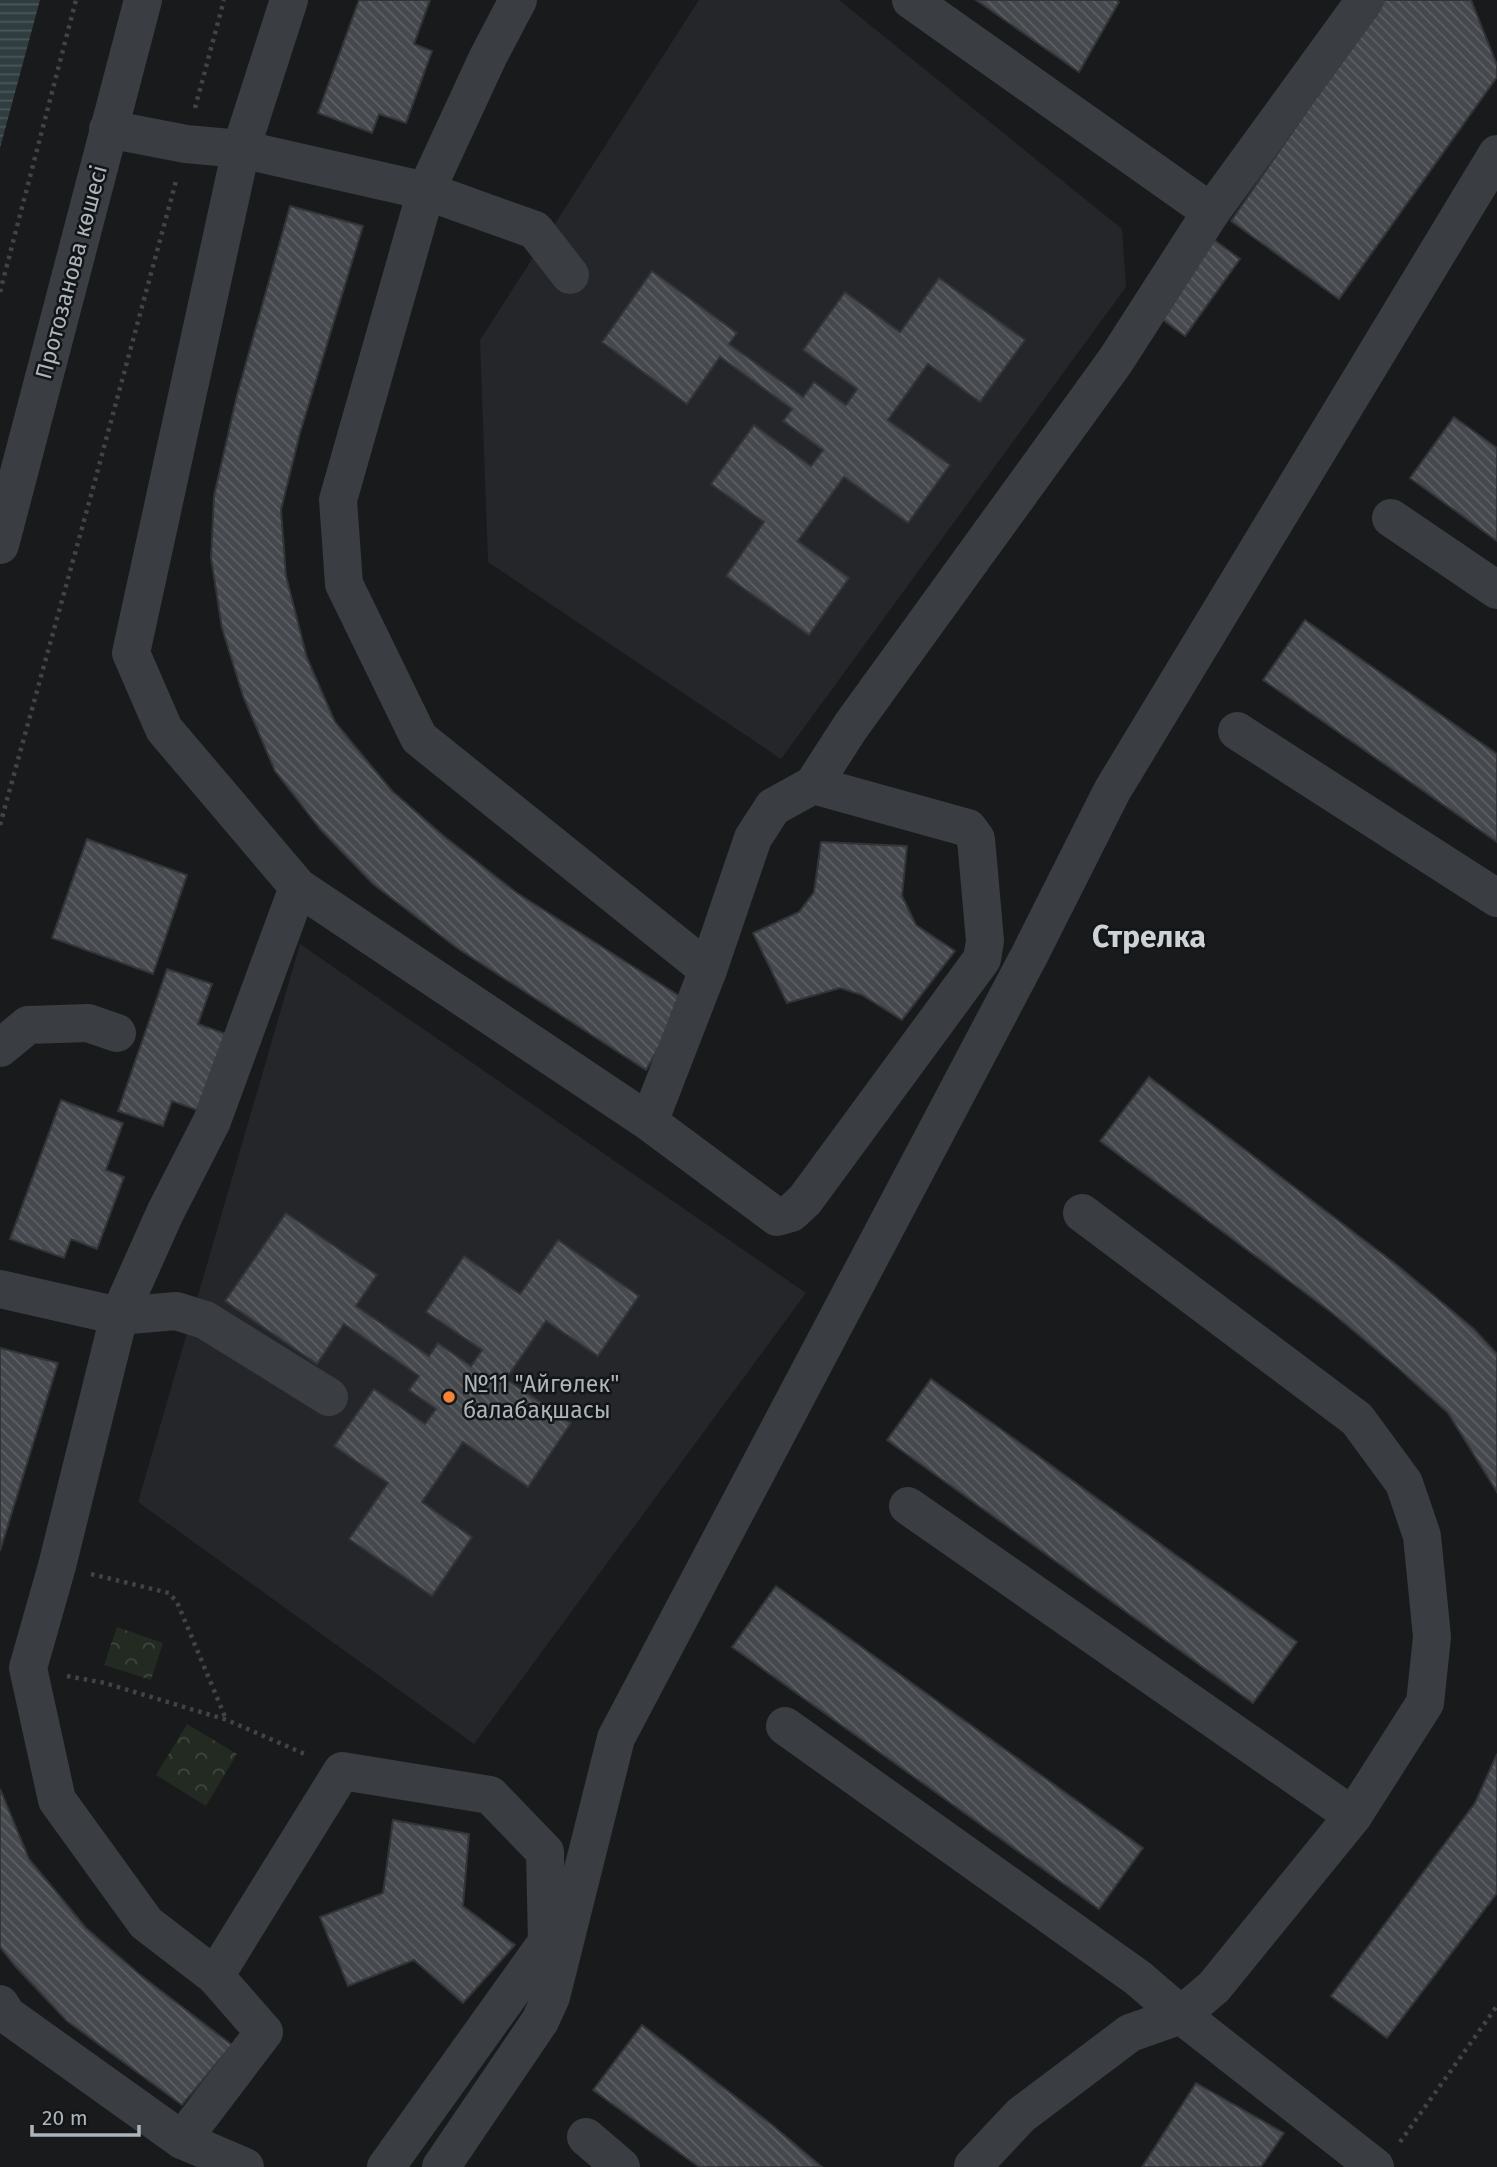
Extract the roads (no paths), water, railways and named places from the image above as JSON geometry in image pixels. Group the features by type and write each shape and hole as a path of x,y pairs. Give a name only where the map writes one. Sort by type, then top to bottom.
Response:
{"street":[{"name":"Протозанова көшесі","path":"0,545 143,0"},
{"path":"289,0 242,149 131,653 164,729 299,887 649,1122 777,1217 791,1213 805,1200 982,959 985,941 976,839 968,828 813,785"},
{"path":"518,0 488,57 426,191 338,500 344,584 418,738 708,971"},
{"path":"911,0 1211,212"},
{"path":"649,1122 708,971 753,838 774,807 813,785 851,726 1116,360 1211,212 1364,0"},
{"path":"108,129 186,144 242,149 426,191 536,230 570,275"},
{"path":"441,2167 540,2021 551,1997 616,1738 1030,954 1112,791 1497,154"},
{"path":"1391,518 1497,590"},
{"path":"1237,731 1497,898"},
{"path":"182,2140 264,2032 215,1976 146,1923 57,1800 28,1668 57,1566 119,1316 165,1213 212,1121 299,887"},
{"path":"0,1048 28,1025 88,1023 117,1034"},
{"path":"973,2166 1021,2115 1130,2033 1181,2015 1214,1987 1353,1816 1425,1703 1433,1637 1422,1536 1404,1483 1357,1419 1082,1213"},
{"path":"0,1289 119,1316 176,1311 205,1320 329,1397"},
{"path":"908,1506 1353,1816"},
{"path":"785,1726 1139,1978 1181,2015 1386,2156"},
{"path":"215,1976 342,1771 490,1795 545,1852 547,1942 386,2167"},
{"path":"0,2004 7,2015 182,2140 245,2167"},
{"path":"586,2137 621,2167"}],"place":[{"name":"№11 \"Айгөлек\" балабақшасы","path":"449,1397"}],"district":[{"name":"Стрелка","path":"1149,937"}]}
